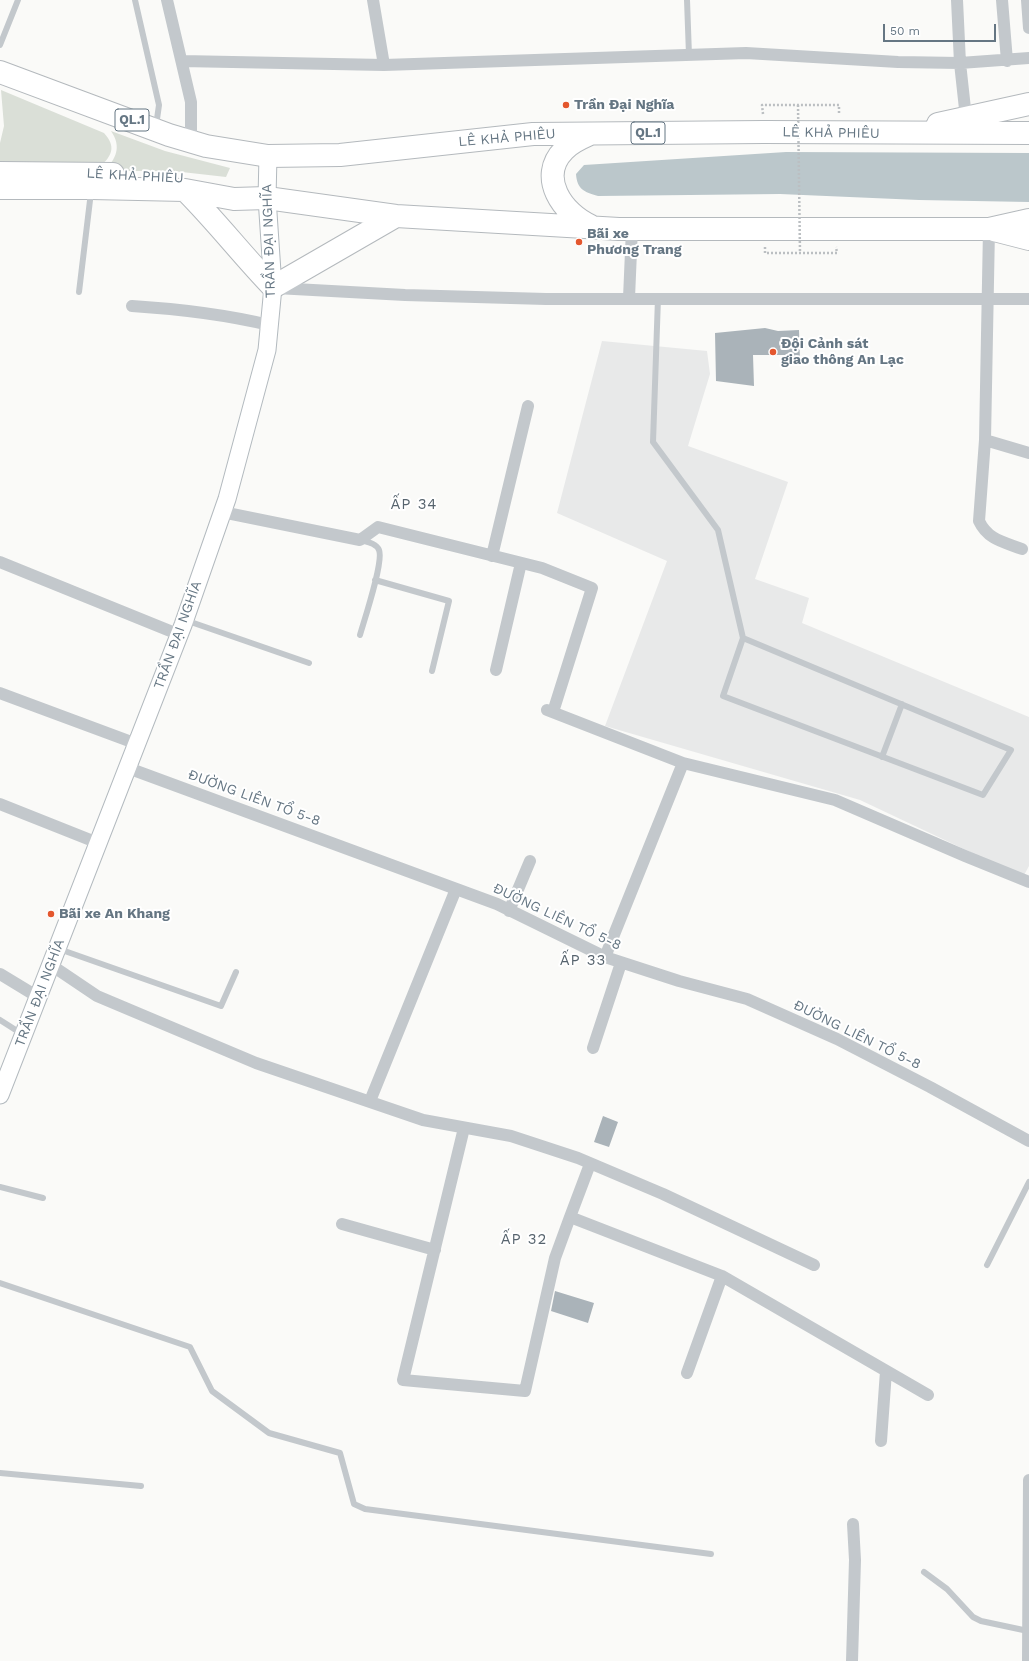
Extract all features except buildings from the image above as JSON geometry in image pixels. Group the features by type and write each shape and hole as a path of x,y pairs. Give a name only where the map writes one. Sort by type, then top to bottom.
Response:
{"highway":[{"name":"LÊ KHẢ PHIÊU","path":"0,72 155,129 206,146 268,156 340,155 523,135 764,132 894,134 1029,133"},
{"path":"894,134 1029,104"},
{"path":"591,133 578,139 564,150 554,166 553,181 558,198 567,210 578,220 593,227"},
{"name":"LÊ KHẢ PHIÊU","path":"0,172 82,172 161,176 232,184 267,198"},
{"name":"LÊ KHẢ PHIÊU","path":"0,188 185,190 234,199 267,198 396,216 593,227 989,229 1029,220"},
{"path":"185,190 206,210 224,234 273,287 396,216"},
{"path":"989,229 1029,239"}],"main road":[{"name":"TRẦN ĐẠI NGHĨA","path":"0,1094 182,627 222,512 266,350 273,287 267,198 268,156"}],"street":[{"path":"167,0 191,102 191,141"},
{"path":"373,0 384,64"},
{"path":"957,0 960,63 966,118"},
{"path":"1002,0 1007,61"},
{"path":"1027,0 1029,28"},
{"path":"182,61 384,64 746,53 898,62 960,63 1007,61 1029,58"},
{"path":"629,298 632,228"},
{"path":"989,229 985,440 979,521 983,529 990,536 1022,549"},
{"path":"273,287 405,296 546,298 1029,299"},
{"path":"132,306 181,309 229,316 269,325"},
{"path":"492,556 528,406"},
{"path":"985,440 1029,453"},
{"path":"222,512 360,540 378,527 542,568 592,588 550,711 683,763 835,800 1029,882"},
{"path":"0,562 182,627"},
{"path":"496,670 521,563"},
{"path":"0,693 137,744"},
{"path":"605,957 683,763"},
{"name":"ĐƯỜNG LIÊN TỔ 5-8","path":"128,768 456,888 509,911 605,957 679,981 748,999 837,1040 930,1087 1029,1141"},
{"path":"0,804 98,844"},
{"path":"509,911 530,861"},
{"path":"370,1101 456,888"},
{"path":"593,1048 621,962"},
{"path":"51,965 97,996 256,1063 423,1120 511,1136 590,1164 663,1194 814,1266"},
{"path":"0,974 38,997"},
{"path":"464,1128 403,1380 525,1391 555,1258 590,1164"},
{"path":"570,1217 722,1276 928,1395"},
{"path":"342,1224 435,1250"},
{"path":"687,1373 722,1276"},
{"path":"881,1441 886,1371"},
{"path":"1028,1661 1029,1480"},
{"path":"852,1661 854,1560 853,1524"}],"lane":[{"path":"0,45 18,0"},
{"path":"135,0 159,105 155,129"},
{"path":"687,0 689,55"},
{"path":"80,292 91,188"},
{"path":"658,298 653,442 718,530 743,638 723,696 983,795 1011,750 743,638"},
{"path":"360,540 374,545 380,551 376,580 360,635"},
{"path":"376,580 449,601 432,671"},
{"path":"182,627 309,663"},
{"path":"882,757 902,704"},
{"path":"58,948 221,1006 236,972"},
{"path":"0,1020 24,1035"},
{"path":"987,1265 1029,1182"},
{"path":"0,1187 43,1198"},
{"path":"0,1283 190,1347 212,1391 269,1434 340,1453 354,1504 365,1508 711,1554"},
{"path":"0,1473 141,1486"},
{"path":"924,1572 947,1589 973,1617 981,1621 1028,1631"}],"path":[{"path":"764,132 762,105 839,105 840,133"},
{"path":"798,105 800,253"}],"shaded area":[{"path":"1,90 104,133 110,142 110,155 99,167 0,169 0,143 4,126"},
{"path":"111,131 165,151 230,168 226,177 173,171 104,171 112,162 117,148"},
{"path":"786,152 1029,153 1029,202 919,200 780,194 598,196 582,189 578,183 576,174 584,165"},
{"path":"602,341 707,351 710,374 688,446 788,482 755,579 809,598 802,623 1029,717 1029,866 1023,877 860,800 605,726 667,561 557,513"}],"place":[{"name":"Trần Đại Nghĩa","path":"566,105"},
{"name":"Bãi xe Phương Trang","path":"579,242"},
{"name":"Đội Cảnh sát giao thông An Lạc","path":"773,352"},
{"name":"Bãi xe An Khang","path":"51,914"}],"district":[{"name":"ẤP 34","path":"414,505"},
{"name":"ẤP 33","path":"583,961"},
{"name":"ẤP 32","path":"524,1240"}]}
